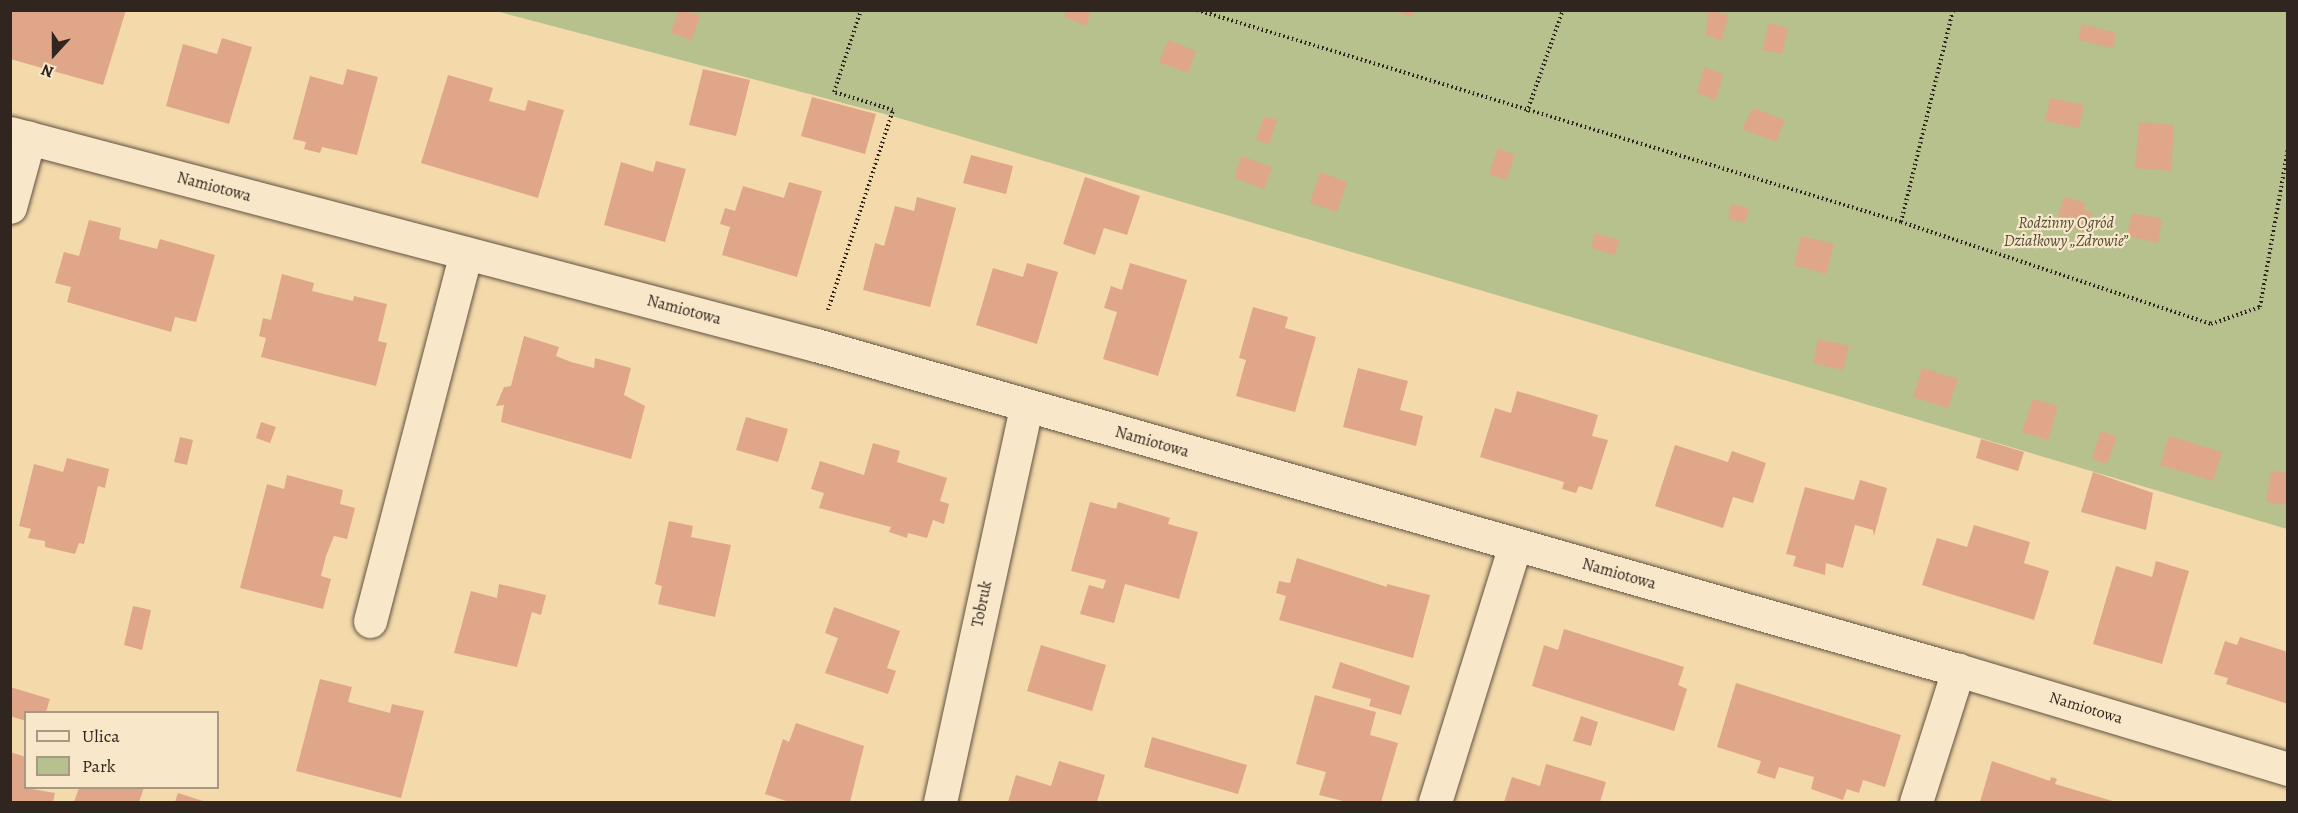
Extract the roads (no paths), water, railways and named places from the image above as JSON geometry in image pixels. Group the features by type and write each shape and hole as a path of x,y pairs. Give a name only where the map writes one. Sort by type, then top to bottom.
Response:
{"street":[{"path":"10,207 20,135"},
{"name":"Namiotowa","path":"20,135 816,345 1958,670 2288,769"},
{"path":"370,621 466,254"},
{"name":"Tobruk","path":"940,802 1026,406"},
{"path":"1436,802 1515,545"},
{"path":"1916,802 1958,670"}],"park label":[{"name":"Rodzinny Ogród Działkowy „Zdrowie”","path":"2066,232"}]}
